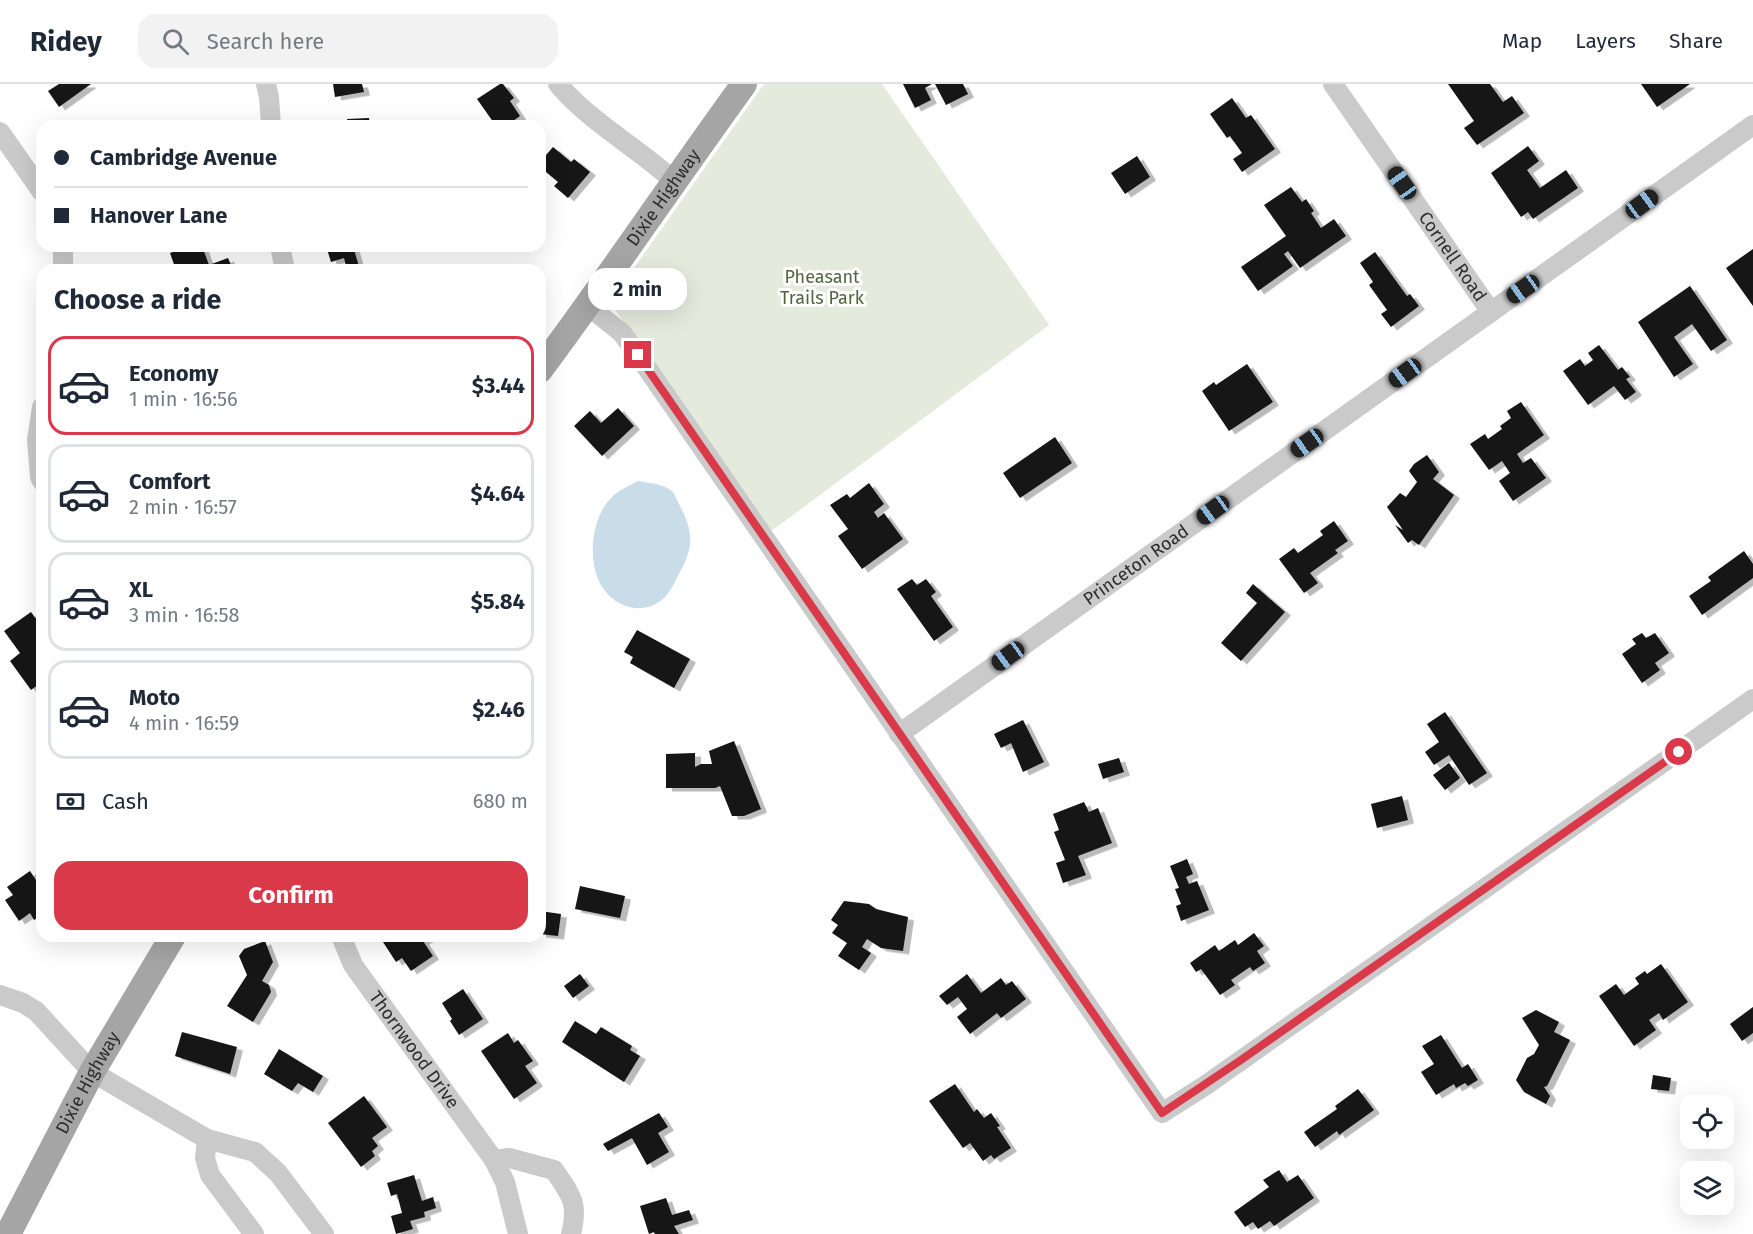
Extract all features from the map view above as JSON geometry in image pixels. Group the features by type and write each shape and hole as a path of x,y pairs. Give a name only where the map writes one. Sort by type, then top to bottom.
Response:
{"main road":[{"name":"Dixie Highway","path":"546,362 744,84"},
{"name":"Dixie Highway","path":"8,1234 92,1072 169,942"}],"street":[{"path":"266,84 271,120"},
{"path":"558,84 592,117 650,159 674,181"},
{"name":"Cornell Road","path":"1334,84 1491,312"},
{"name":"Princeton Road","path":"899,734 1753,125"},
{"path":"0,132 36,183"},
{"path":"588,306 622,333 638,355 1162,1113 1241,1060 1753,699"},
{"name":"Thornwood Drive","path":"343,942 352,965 494,1160 505,1182 518,1234"},
{"path":"0,995 15,999 36,1011 92,1072 207,1139 255,1152 279,1173 324,1234"},
{"path":"207,1139 205,1158 210,1175 254,1234"},
{"path":"494,1160 509,1158 554,1170 570,1193 576,1216 571,1234"}],"green space":[{"name":"Pheasant Trails Park","path":"764,84 882,84 1049,325 770,532 614,308 617,292"}],"water":[{"path":"638,481 661,486 673,492 686,518 690,539 681,571 665,597 650,606 634,608 618,602 605,591 595,570 593,544 604,507 617,493"}],"building":[{"path":"59,84 91,84 59,107 48,91"},
{"path":"333,84 362,84 364,92 335,97"},
{"path":"503,84 514,98 510,101 520,116 514,120 492,120 477,99"},
{"path":"903,84 932,84 925,88 931,100 915,108"},
{"path":"935,84 963,84 968,94 946,105"},
{"path":"1448,84 1490,84 1503,102 1512,96 1524,113 1477,145 1464,128 1474,121"},
{"path":"1641,84 1690,84 1657,107"},
{"path":"1232,98 1246,118 1251,115 1275,149 1242,172 1233,159 1242,153 1230,136 1227,138 1210,114"},
{"path":"369,118 369,120 347,120"},
{"path":"1528,146 1539,161 1527,170 1540,188 1566,170 1578,188 1533,219 1528,212 1521,217 1491,173"},
{"path":"553,147 571,162 574,159 590,172 568,198 554,186 558,182 546,172 546,155"},
{"path":"1137,156 1150,177 1125,194 1111,173"},
{"path":"1291,187 1302,202 1306,199 1314,211 1311,213 1321,228 1334,219 1346,236 1300,268 1288,251 1284,254 1293,266 1258,291 1241,267 1286,236 1264,205"},
{"path":"1753,249 1753,306 1726,268"},
{"path":"204,252 209,264 174,264 170,253"},
{"path":"328,252 355,252 358,264 346,264 344,258 331,262"},
{"path":"1375,252 1407,296 1410,294 1419,306 1391,327 1381,314 1387,310 1369,285 1373,282 1360,263"},
{"path":"228,258 230,264 212,264"},
{"path":"1690,286 1727,340 1711,351 1692,324 1674,337 1693,364 1674,377 1638,322"},
{"path":"1599,345 1618,370 1622,367 1630,377 1626,379 1636,392 1625,400 1614,386 1588,405 1563,371 1580,359 1585,366 1593,360 1588,353"},
{"path":"1247,364 1273,402 1229,431 1202,391 1214,382 1216,385"},
{"path":"1521,402 1544,435 1517,454 1523,463 1531,458 1546,478 1513,501 1499,481 1510,473 1502,461 1489,470 1470,444 1485,434 1488,439 1502,429 1500,426 1511,418 1507,411"},
{"path":"618,408 634,426 602,456 574,426 590,411 601,423"},
{"path":"1055,437 1072,463 1020,498 1003,473"},
{"path":"1427,455 1439,472 1433,479 1454,495 1419,545 1412,540 1408,543 1395,525 1403,530 1387,507 1400,493 1406,497 1417,482 1409,471 1414,464"},
{"path":"869,483 884,504 874,512 878,518 884,513 903,539 862,569 838,536 848,529 830,505 847,494 850,498"},
{"path":"1334,521 1348,541 1335,550 1338,553 1310,573 1318,583 1304,593 1279,559 1294,548 1298,553 1323,535 1320,531"},
{"path":"1744,551 1753,564 1753,578 1702,615 1689,596 1711,581 1708,577"},
{"path":"912,579 917,585 926,579 936,592 931,596 953,627 934,641 897,589"},
{"path":"1253,584 1285,612 1241,661 1221,643 1257,603 1246,593"},
{"path":"31,612 36,619 36,686 31,690 10,661 20,653 4,631"},
{"path":"637,630 690,659 674,688 630,663 633,657 624,652"},
{"path":"1642,633 1646,638 1655,633 1669,653 1655,663 1660,670 1642,683 1622,654 1636,644 1632,639"},
{"path":"1445,712 1487,773 1469,785 1449,755 1434,765 1425,752 1439,742 1427,724"},
{"path":"1023,720 1044,762 1023,772 1011,743 1001,748 994,734"},
{"path":"734,741 761,809 744,816 732,816 720,786 715,788 666,788 666,754 695,753 695,767 701,764 712,764 709,751"},
{"path":"1119,758 1124,772 1103,779 1098,764"},
{"path":"1449,763 1460,778 1445,790 1433,775"},
{"path":"1402,796 1408,820 1377,828 1371,804"},
{"path":"1084,802 1089,812 1098,808 1112,843 1078,856 1086,875 1063,883 1056,863 1065,860 1054,832 1059,830 1053,814"},
{"path":"1187,859 1193,874 1186,877 1189,884 1197,881 1209,910 1181,921 1176,906 1181,904 1175,889 1179,888 1170,866"},
{"path":"30,871 36,880 36,919 34,920 30,913 19,921 5,900 13,895 7,887"},
{"path":"580,886 625,896 620,918 575,909"},
{"path":"844,901 869,904 876,909 908,917 903,951 881,948 867,939 862,947 871,953 859,970 838,956 847,943 832,933 838,925 831,920"},
{"path":"546,912 561,914 558,936 546,935"},
{"path":"1254,933 1264,946 1257,951 1265,963 1253,971 1250,967 1231,980 1235,985 1220,995 1201,969 1196,972 1190,963 1215,945 1219,951 1235,940 1238,945"},
{"path":"265,942 273,962 262,981 269,985 271,992 253,1022 227,1006 247,975 239,956 244,949"},
{"path":"383,942 424,942 433,956 411,971 402,958 396,962"},
{"path":"1661,964 1688,1002 1663,1020 1659,1013 1649,1020 1656,1030 1634,1046 1599,996 1616,984 1624,995 1639,984 1635,978 1645,971 1647,974"},
{"path":"580,974 589,986 573,998 564,986"},
{"path":"967,974 981,993 1001,978 1006,985 1012,981 1026,999 1001,1018 997,1013 970,1034 957,1017 967,1009 958,997 947,1005 939,996"},
{"path":"463,989 483,1019 459,1035 442,1003"},
{"path":"1753,1007 1753,1033 1742,1041 1730,1024"},
{"path":"1536,1010 1559,1022 1554,1032 1570,1040 1547,1086 1544,1087 1550,1096 1546,1104 1524,1092 1516,1080 1527,1058 1534,1054 1539,1045 1522,1018"},
{"path":"575,1021 596,1034 601,1027 632,1046 630,1050 640,1056 624,1082 562,1042"},
{"path":"182,1032 237,1047 230,1074 175,1056"},
{"path":"508,1033 514,1043 518,1040 533,1061 525,1066 537,1083 514,1099 481,1051"},
{"path":"1441,1035 1462,1068 1468,1064 1478,1080 1468,1086 1465,1083 1456,1088 1454,1084 1436,1095 1421,1072 1434,1064 1422,1046"},
{"path":"279,1049 323,1076 313,1092 298,1083 292,1091 264,1074"},
{"path":"1653,1075 1671,1078 1669,1091 1651,1089"},
{"path":"955,1084 974,1112 977,1109 984,1118 991,1113 1011,1148 994,1159 991,1155 983,1161 970,1143 963,1148 929,1101"},
{"path":"1358,1089 1374,1110 1339,1135 1337,1131 1315,1147 1304,1132 1337,1109 1335,1106"},
{"path":"364,1096 387,1127 372,1138 378,1146 372,1151 375,1156 361,1167 328,1123"},
{"path":"659,1113 668,1127 658,1133 669,1152 647,1165 632,1138 608,1151 603,1144"},
{"path":"1279,1170 1287,1182 1298,1175 1314,1198 1274,1226 1270,1221 1258,1229 1253,1222 1245,1227 1234,1212 1269,1187 1263,1180"},
{"path":"414,1175 422,1201 433,1197 436,1208 424,1212 425,1217 410,1221 413,1229 396,1234 391,1216 402,1213 397,1194 391,1196 387,1183"},
{"path":"666,1198 672,1215 689,1210 693,1220 674,1226 679,1234 655,1234 654,1232 649,1234 640,1206"}],"route":[{"path":"638,355 1162,1113 1206,1085 1679,752"}]}
